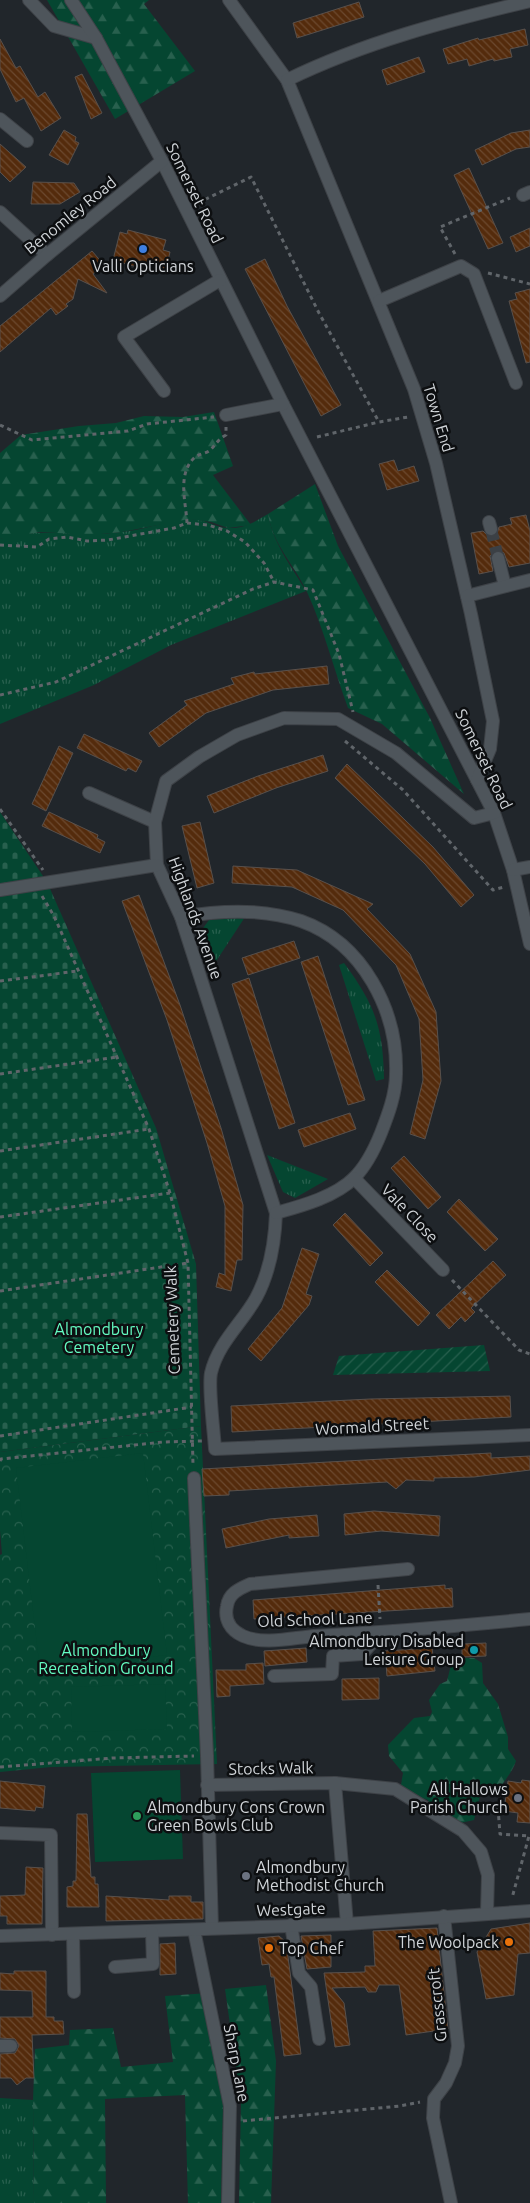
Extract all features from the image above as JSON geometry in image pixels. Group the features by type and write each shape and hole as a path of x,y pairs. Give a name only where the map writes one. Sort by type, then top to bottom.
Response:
{"street":[{"path":"29,0 54,26 96,38"},
{"name":"Somerset Road","path":"71,0 96,38 162,161 283,404 420,666 494,813 513,870 530,944"},
{"name":"Town End","path":"229,0 287,80 414,389 436,463 467,596 493,721 490,749 477,780"},
{"path":"238,13 243,0"},
{"path":"287,80 331,58 436,23 530,1"},
{"path":"0,119 27,141"},
{"name":"Benomley Road","path":"0,296 46,255 162,161"},
{"path":"0,212 46,255"},
{"path":"379,301 461,266 474,274 516,383"},
{"path":"164,391 124,337 220,280"},
{"path":"226,415 283,404"},
{"path":"498,558 505,586"},
{"path":"467,596 530,580"},
{"name":"Highlands Avenue","path":"215,1444 211,1374 218,1352 256,1298 270,1263 275,1236 276,1213 181,917 157,865 155,822 166,781 199,757 237,735 284,718 338,719 396,753 474,818 494,813"},
{"path":"90,793 155,822"},
{"path":"0,890 157,865"},
{"path":"513,870 530,867"},
{"path":"181,917 220,910 269,914 301,922 331,937 362,965 382,998 394,1034 396,1076 389,1114 375,1148 354,1178 315,1202 276,1213"},
{"name":"Vale Close","path":"354,1178 443,1270"},
{"name":"Wormald Street","path":"215,1444 530,1435"},
{"path":"194,1478 207,1756 212,1928"},
{"name":"Old School Lane","path":"408,1569 250,1584 238,1589 228,1597 226,1608 227,1621 233,1631 256,1640 381,1633 530,1620"},
{"path":"274,1676 332,1674 333,1656 362,1654 381,1633"},
{"name":"Stocks Walk","path":"208,1785 335,1783 395,1789 463,1831 481,1852 488,1875 487,1913"},
{"name":"Stocks Walk","path":"335,1783 347,1924"},
{"path":"4,1834 51,1834 52,1935"},
{"name":"Westgate","path":"0,1936 347,1924 530,1911"},
{"name":"Grasscroft","path":"434,2099 446,2083 455,2062 458,2046 444,1916"},
{"path":"291,1925 299,1973 311,1987 319,2039"},
{"name":"Sharp Lane","path":"194,1930 230,2106 228,2203"},
{"path":"116,1967 153,1964 152,1932"},
{"path":"74,1934 74,1992"},
{"path":"434,2099 433,2118 451,2203"}],"path":[{"path":"198,203 251,177 342,356 379,422"},
{"path":"461,266 440,227 508,198 526,193"},
{"path":"486,273 530,284"},
{"path":"0,425 32,440 128,431 147,424 226,415 226,435 218,440 210,450 195,457 186,471 183,486 187,523"},
{"path":"317,437 409,417"},
{"path":"0,545 37,547 49,539 67,537 87,542 174,528 187,523 208,525 227,531 245,542 264,564 274,582"},
{"path":"0,695 56,682 253,589 274,582 313,590 339,654 357,730"},
{"path":"340,736 402,790 493,890"},
{"path":"0,809 49,882"},
{"name":"Cemetery Walk","path":"34,885 54,916 150,1129 170,1193 188,1263 194,1478"},
{"path":"0,981 78,971"},
{"path":"0,1074 117,1057"},
{"path":"0,1151 150,1129"},
{"path":"0,1217 170,1193"},
{"path":"0,1291 188,1263"},
{"path":"443,1270 519,1350 530,1354"},
{"path":"0,1436 192,1407"},
{"path":"0,1461 1,1459 163,1442 215,1444"},
{"path":"378,1572 381,1633"},
{"path":"0,1767 113,1758 207,1756"},
{"path":"502,1793 498,1808 500,1834 529,1836 512,1898 512,1912"},
{"path":"230,2122 400,2106 434,2099"}],"green space":[{"path":"47,0 149,0 144,4 195,71 115,119"},
{"path":"214,412 233,466 213,475 251,525 228,528 211,522 189,519 122,532 90,535 41,532 0,539 0,453 21,435 79,426 116,423 144,416 183,417"},
{"path":"315,484 338,546 430,718 464,794 382,724 348,708 313,606 302,582 274,535 268,514"},
{"path":"268,514 278,545 306,591 171,645 94,685 0,724 0,539 30,533 91,534 121,532 189,519 200,520 224,528 234,528 250,524"},
{"name":"Almondbury Cemetery","path":"0,812 47,882 156,1128 196,1264 201,1426 0,1452"},
{"path":"245,917 211,969 198,935 209,920"},
{"path":"344,963 370,1004 375,1017 382,1045 384,1079 376,1081 339,965"},
{"path":"267,1155 328,1179 295,1198 283,1192"},
{"path":"484,1345 490,1371 333,1375 339,1356"},
{"name":"Almondbury Recreation Ground","path":"201,1426 217,1764 51,1767 0,1772 0,1555 2,1554 0,1530 0,1452"},
{"path":"143,1453 167,1655 40,1670 16,1468"},
{"path":"463,1658 474,1658 482,1663 483,1683 498,1704 508,1737 508,1749 516,1761 497,1792 480,1796 474,1820 456,1824 431,1810 428,1800 405,1792 401,1785 403,1773 389,1756 388,1745 414,1718 430,1716 432,1712 429,1700 440,1684 447,1681 451,1665"},
{"path":"165,1684 167,1729 72,1732 71,1687"},
{"name":"Almondbury Cons Crown Green Bowls Club","path":"180,1770 183,1859 95,1862 91,1773"},
{"path":"266,1985 276,2061 271,2203 239,2203 241,2103 225,1989"},
{"path":"209,1993 223,2104 221,2203 188,2203 185,2095 105,2099 106,2203 34,2203 33,2100 35,2049 69,2045 70,2030 113,2028 121,2067 173,2062 165,1996"},
{"path":"0,2098 33,2100 34,2203 0,2203"}],"building":[{"path":"359,2 364,17 297,38 293,23"},
{"path":"525,29 528,45 510,49 512,57 494,61 493,59 469,66 467,59 448,64 443,49 478,38 479,40"},
{"path":"0,39 16,68 20,66 38,97 45,92 61,118 41,131 24,98 16,102 0,69"},
{"path":"419,57 425,72 387,85 382,70"},
{"path":"82,74 102,113 91,119 75,77"},
{"path":"64,130 76,137 75,141 79,143 68,165 49,155"},
{"path":"530,130 530,147 516,149 482,165 475,150 511,133"},
{"path":"0,144 26,167 10,182 0,172"},
{"path":"469,168 503,243 488,249 454,175"},
{"path":"33,182 74,183 80,192 60,204 31,204"},
{"path":"530,228 530,246 516,252 510,237"},
{"path":"128,230 166,240 163,250 170,252 166,269 139,261 137,267 113,260 120,232 127,234"},
{"path":"92,251 104,265 93,274 107,293 78,279 73,299 66,304 68,306 56,315 51,308 0,352 0,326"},
{"path":"265,259 287,306 341,405 321,416 245,269"},
{"path":"530,289 530,362 526,363 509,301 517,299 515,293"},
{"path":"394,460 398,471 414,466 419,481 387,490 379,464"},
{"path":"526,515 530,531 530,563 509,567 504,553 497,550 490,556 493,571 479,574 471,533 483,531 489,537 494,537 499,527 512,524 510,518"},
{"path":"327,666 329,684 273,690 206,713 159,747 149,733 187,705 184,701 234,684 231,678 254,672 255,674"},
{"path":"84,734 142,761 136,772 128,768 126,771 77,748"},
{"path":"59,746 73,753 46,811 32,804"},
{"path":"323,755 328,771 276,788 214,813 207,796 258,776"},
{"path":"347,764 433,847 474,895 461,907 425,864 335,778"},
{"path":"49,812 98,835 97,838 105,842 100,853 42,826"},
{"path":"200,822 214,883 197,888 182,826"},
{"path":"233,866 297,870 373,904 367,909 410,954 436,1012 441,1081 425,1139 410,1134 423,1080 419,1019 396,965 343,910 292,887 232,883"},
{"path":"139,895 180,1005 221,1128 243,1205 242,1260 237,1260 231,1291 216,1287 219,1273 225,1275 225,1206 207,1143 167,1020 122,901"},
{"path":"294,941 300,958 248,975 242,958"},
{"path":"318,956 365,1100 348,1105 301,962"},
{"path":"249,978 295,1123 279,1129 232,984"},
{"path":"350,1113 356,1129 304,1147 298,1130"},
{"path":"404,1156 441,1197 428,1209 391,1168"},
{"path":"459,1199 498,1239 485,1251 447,1212"},
{"path":"345,1213 383,1253 370,1266 333,1225"},
{"path":"302,1248 319,1254 306,1294 312,1296 309,1305 261,1361 248,1349 282,1308"},
{"path":"493,1261 506,1275 471,1308 475,1312 465,1322 461,1317 449,1329 436,1315"},
{"path":"387,1270 430,1313 418,1326 375,1282"},
{"path":"510,1396 511,1417 232,1432 231,1406 370,1399"},
{"path":"491,1453 491,1458 530,1456 530,1470 474,1477 434,1478 434,1481 406,1480 396,1489 387,1482 229,1491 229,1495 204,1496 202,1469"},
{"path":"374,1511 440,1516 439,1536 381,1531 345,1535 344,1514"},
{"path":"317,1515 319,1536 289,1538 289,1535 226,1548 222,1529 269,1519"},
{"path":"445,1585 445,1589 452,1588 453,1607 254,1619 253,1600"},
{"name":"Almondbury Disabled Leisure Group","path":"486,1643 486,1656 462,1657 462,1644"},
{"path":"306,1648 307,1662 265,1666 264,1651"},
{"path":"432,1648 435,1671 387,1676 385,1651"},
{"path":"263,1663 264,1684 230,1686 230,1696 217,1697 216,1670 246,1670 246,1664"},
{"path":"379,1678 379,1699 342,1700 342,1679"},
{"name":"All Hallows Parish Church","path":"522,1780 530,1781 530,1823 517,1822 518,1813 504,1811 508,1781 521,1783"},
{"path":"0,1781 45,1786 43,1808 36,1807 35,1811 0,1808"},
{"path":"77,1814 87,1814 91,1877 95,1877 95,1884 98,1884 99,1907 67,1907 67,1887 73,1886 73,1881 76,1881"},
{"path":"26,1867 43,1868 42,1924 7,1924 7,1916 0,1916 0,1896 25,1895"},
{"path":"106,1896 169,1900 169,1896 191,1896 191,1902 203,1902 203,1919 106,1921"},
{"path":"530,1923 530,1953 518,1954 514,1995 486,1999 477,1952 491,1929"},
{"path":"437,1928 448,2029 406,2035 399,1985 379,1985 376,1992 368,1992 365,1987 332,1988 344,2003 350,2045 335,2047 324,1973 365,1972 365,1966 375,1966 373,1931"},
{"path":"331,1935 331,1967 307,1969 301,1936"},
{"path":"279,1936 286,1942 301,2054 284,2056 274,1977 271,1977 269,1964 262,1965 258,1938"},
{"path":"175,1943 176,1974 160,1975 160,1944"},
{"path":"14,1971 46,1971 46,2017 54,2017 54,2021 63,2021 64,2034 32,2035 34,2078 26,2078 17,2085 11,2078 0,2078 0,2054 15,2053 19,2046 15,2039 0,2038 0,2017 33,2017 32,1991 0,1990 0,1973 14,1974"}],"tunnel":[{"path":"491,529 498,558"}],"place":[{"name":"Valli Opticians","path":"143,249"},
{"name":"Almondbury Disabled Leisure Group","path":"474,1650"},
{"name":"All Hallows Parish Church","path":"518,1798"},
{"name":"Almondbury Cons Crown Green Bowls Club","path":"137,1816"},
{"name":"Almondbury Methodist Church","path":"246,1876"},
{"name":"The Woolpack","path":"509,1942"},
{"name":"Top Chef","path":"269,1948"}]}
